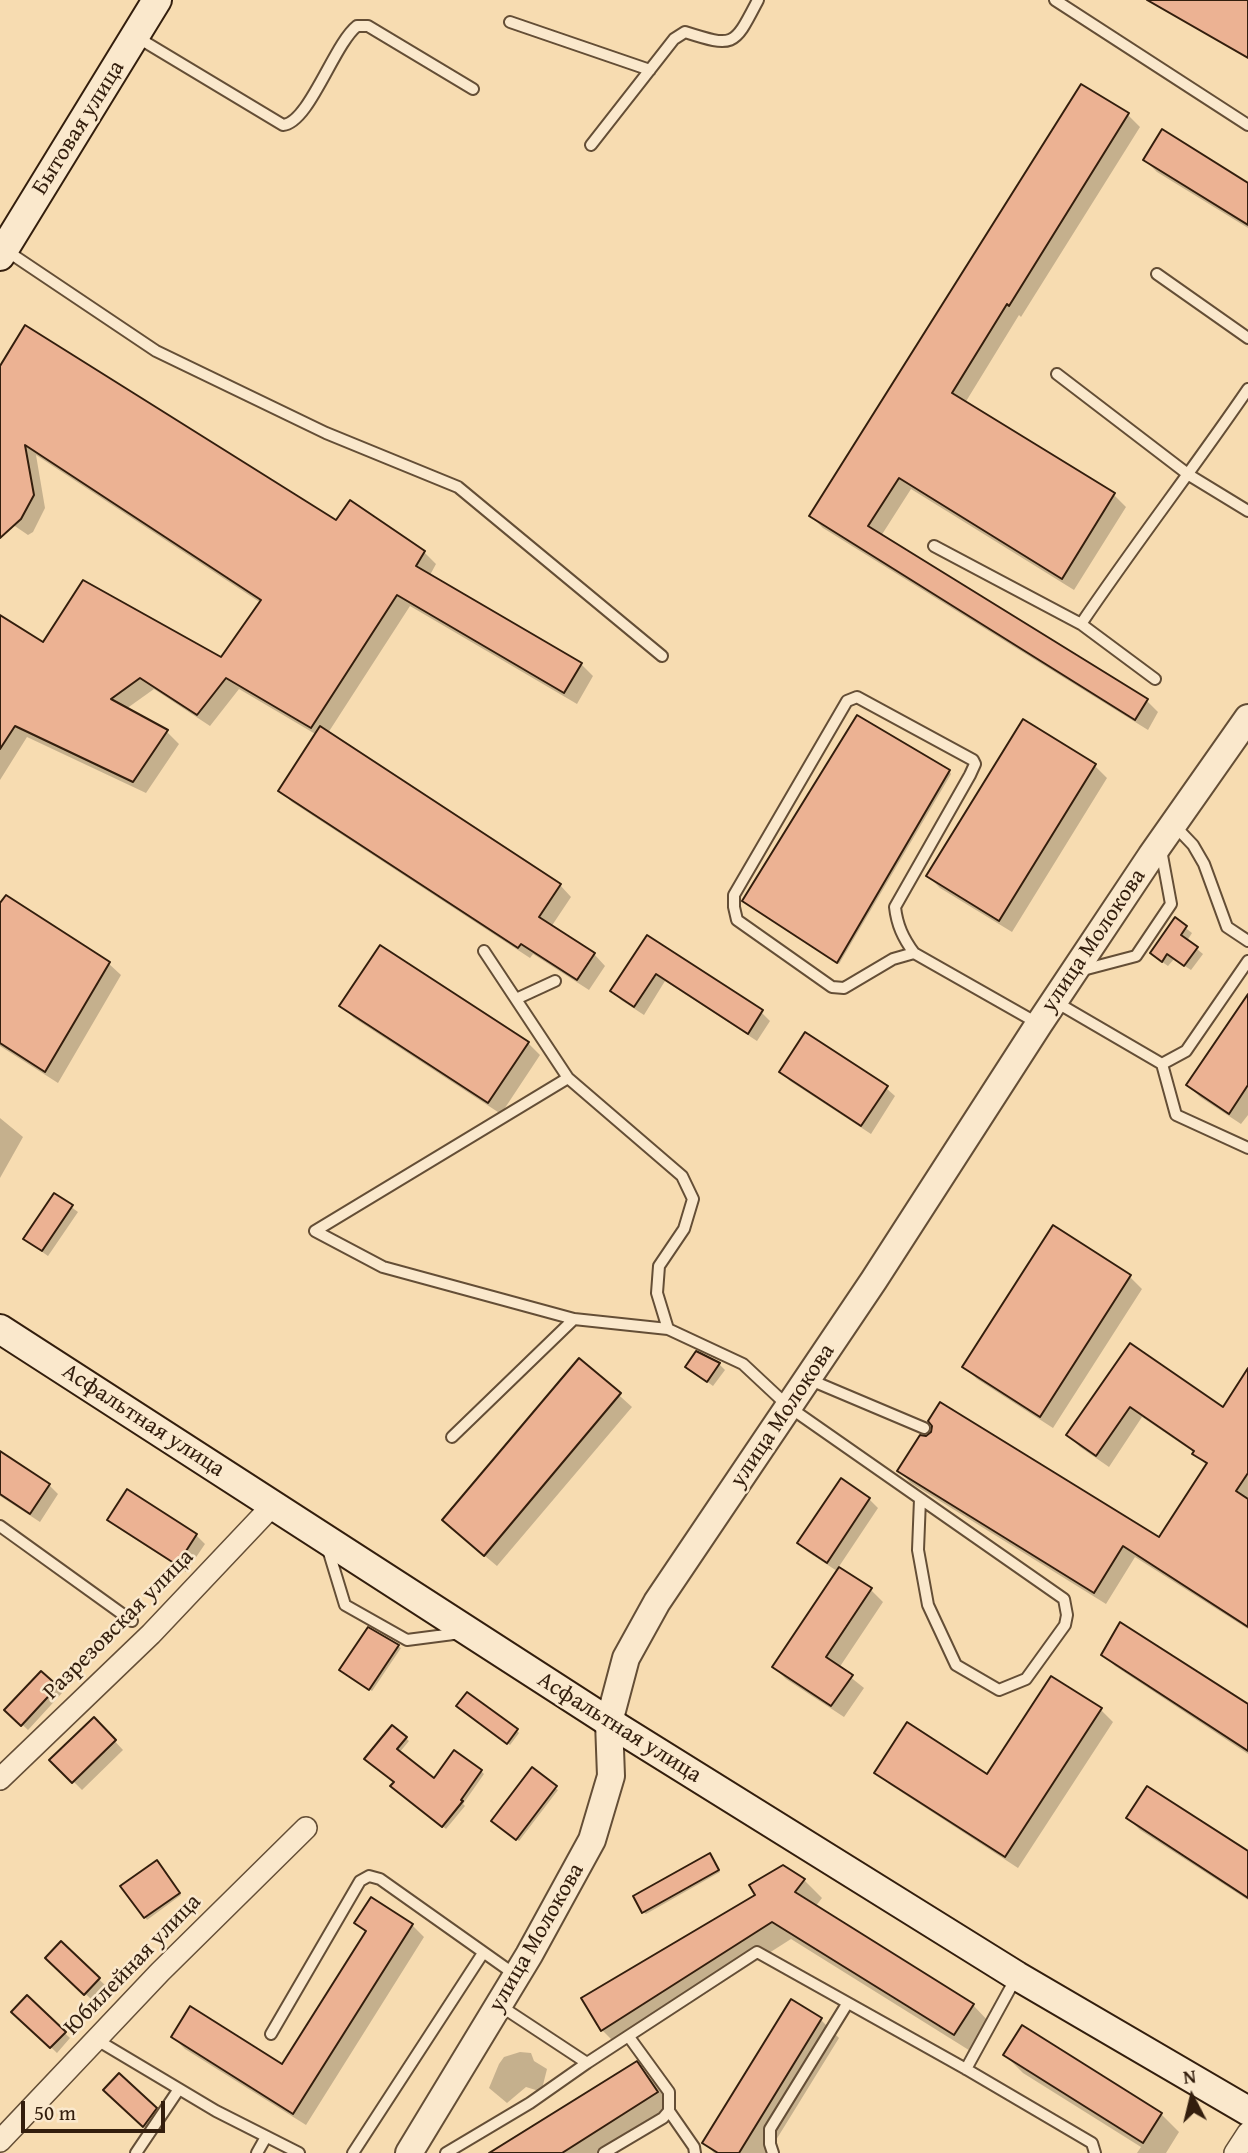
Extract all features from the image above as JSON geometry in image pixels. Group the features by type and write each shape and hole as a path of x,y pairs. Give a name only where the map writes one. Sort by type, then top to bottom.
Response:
{"main road":[{"name":"Бытовая улица","path":"2,253 157,0"},
{"name":"Асфальтная улица","path":"0,1329 609,1722 1017,1976 1248,2111"}],"street":[{"name":"улица Молокова","path":"409,2153 517,1976 592,1840 611,1776 609,1722 626,1658 657,1602 874,1280 1038,1024 1248,718"},
{"name":"Разрезовская улица","path":"4,1770 151,1634 272,1505"},
{"name":"Юбилейная улица","path":"0,2141 160,1972 306,1828"},
{"path":"1235,2153 1248,2133"}],"lane":[{"path":"592,145 674,40 685,32 718,42 733,40 741,34 758,0"},
{"path":"1055,0 1248,125"},
{"path":"510,22 650,70"},
{"path":"135,36 283,125 295,121 307,105 346,37 357,26 368,26 472,89"},
{"path":"2,253 156,351 326,433 458,487 662,656"},
{"path":"1157,274 1248,338"},
{"path":"1057,374 1189,475 1248,511"},
{"path":"1081,624 1248,389"},
{"path":"934,546 1081,624 1155,679"},
{"path":"914,953 893,959 838,989 737,920 734,908 734,895 851,698 857,697 973,760 975,764 895,907 899,929 914,953 1038,1024"},
{"path":"1073,973 1136,956 1171,904 1166,834 1193,845 1204,864 1227,927 1248,941"},
{"path":"484,951 568,1078 682,1176 693,1199 684,1229 659,1266 657,1293 668,1329"},
{"path":"1162,1064 1186,1051 1248,961"},
{"path":"516,999 555,981"},
{"path":"1054,1001 1162,1064 1176,1115 1248,1148"},
{"path":"568,1078 315,1231 383,1267 574,1319 668,1329 743,1364 789,1407 1064,1600 1067,1615 1065,1625 1026,1679 999,1690 956,1665 928,1605 918,1550 920,1499"},
{"path":"452,1437 574,1319"},
{"path":"808,1379 924,1428"},
{"path":"0,1526 132,1620"},
{"path":"325,1540 345,1605 407,1640 469,1632"},
{"path":"271,2034 360,1881 369,1876 380,1879 517,1976"},
{"path":"446,2153 530,2103 757,1952 967,2069 1092,2143 1095,2153"},
{"path":"353,2153 483,1953"},
{"path":"967,2069 1017,1976"},
{"path":"773,2153 770,2129 847,2004"},
{"path":"499,2005 587,2063"},
{"path":"629,2037 669,2092 669,2111 694,2147 695,2153"},
{"path":"97,2040 179,2089 299,2153"},
{"path":"136,2153 179,2089"},
{"path":"604,2153 663,2118 669,2111"},
{"path":"257,2153 266,2137"}],"building":[{"path":"1147,0 1248,0 1248,58"},
{"path":"1081,84 1129,113 952,393 1115,493 1062,579 899,478 868,526 1148,699 1135,720 809,516"},
{"path":"1162,129 1248,183 1248,225 1143,160"},
{"path":"25,325 336,520 350,500 425,551 416,566 582,663 564,693 397,595 311,728 226,678 197,715 140,678 111,699 168,730 133,782 15,726 0,749 0,615 43,642 83,580 221,657 261,600 25,445 34,495 21,519 0,538 0,366"},
{"path":"857,715 950,770 837,963 742,901"},
{"path":"1023,719 1096,764 999,921 926,876"},
{"path":"320,726 561,884 539,917 595,953 577,980 521,944 518,948 278,791"},
{"path":"6,895 110,962 45,1072 0,1043 0,903"},
{"path":"1175,917 1187,926 1181,935 1198,947 1184,966 1167,954 1162,962 1150,953"},
{"path":"647,935 763,1010 748,1034 656,974 634,1007 610,991"},
{"path":"380,945 529,1042 488,1103 339,1006"},
{"path":"1248,994 1248,1085 1229,1114 1186,1085"},
{"path":"805,1032 888,1086 861,1126 779,1072"},
{"path":"54,1193 73,1205 42,1251 23,1239"},
{"path":"1053,1225 1131,1275 1040,1417 962,1367"},
{"path":"1130,1343 1223,1407 1248,1368 1248,1473 1236,1491 1248,1499 1248,1627 1123,1546 1094,1593 897,1471 920,1435 926,1436 931,1432 932,1426 928,1421 940,1402 1159,1537 1207,1463 1130,1407 1096,1456 1066,1435"},
{"path":"696,1351 720,1363 707,1382 685,1367"},
{"path":"579,1358 621,1393 484,1556 442,1520"},
{"path":"0,1451 50,1484 30,1514 0,1494"},
{"path":"841,1478 870,1498 827,1563 797,1543"},
{"path":"127,1489 197,1534 177,1565 107,1520"},
{"path":"839,1567 872,1588 826,1657 853,1675 831,1706 772,1667"},
{"path":"1120,1622 1248,1704 1248,1751 1101,1655"},
{"path":"368,1627 399,1645 369,1690 339,1670"},
{"path":"41,1671 58,1686 21,1726 4,1710"},
{"path":"1051,1676 1102,1708 1005,1857 874,1773 907,1722 987,1774"},
{"path":"467,1692 518,1729 507,1744 456,1706"},
{"path":"94,1717 116,1740 72,1783 49,1760"},
{"path":"392,1725 407,1737 397,1749 434,1778 454,1750 482,1770 461,1800 463,1801 442,1827 390,1786 394,1782 364,1759"},
{"path":"532,1767 557,1786 516,1840 491,1821"},
{"path":"1147,1786 1248,1851 1248,1898 1126,1818"},
{"path":"710,1853 719,1870 642,1913 633,1896"},
{"path":"157,1860 180,1893 144,1918 120,1886"},
{"path":"783,1865 805,1879 795,1892 974,2004 954,2035 772,1922 601,2031 581,1998 755,1895 749,1885"},
{"path":"371,1897 413,1924 293,2114 171,2037 190,2006 282,2064 366,1931 354,1923"},
{"path":"61,1941 100,1978 84,1995 45,1958"},
{"path":"27,1995 66,2032 50,2048 11,2012"},
{"path":"791,1999 822,2018 739,2153 718,2153 702,2143"},
{"path":"1022,2025 1162,2113 1143,2143 1003,2055"},
{"path":"637,2061 658,2092 562,2153 489,2153"},
{"path":"119,2073 157,2108 143,2127 103,2090"}]}
